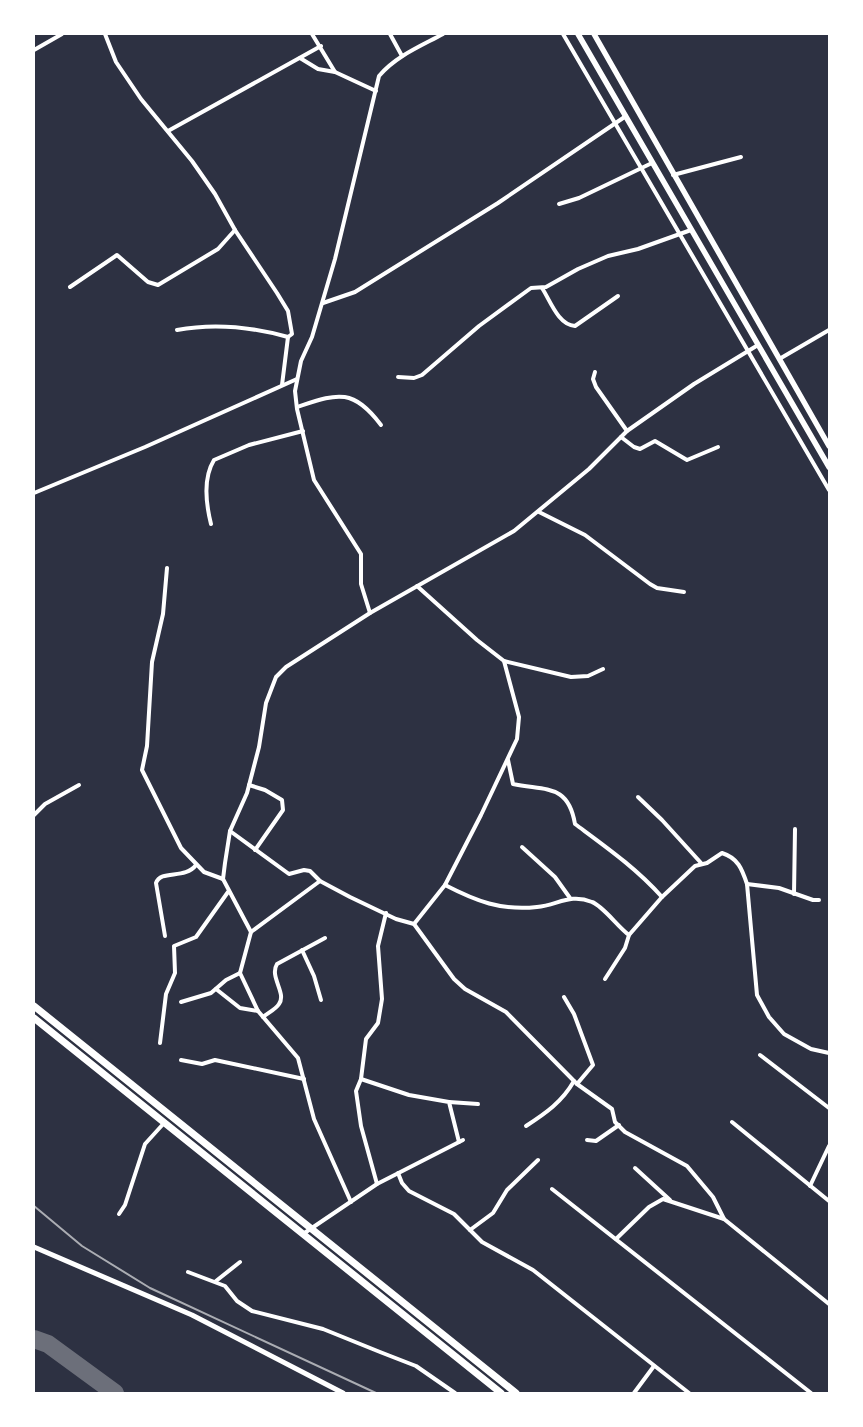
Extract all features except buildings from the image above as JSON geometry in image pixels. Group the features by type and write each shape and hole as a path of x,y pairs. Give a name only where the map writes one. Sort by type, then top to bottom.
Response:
{"highway":[{"path":"34,1006 358,1267 502,1393"},
{"path":"34,1018 352,1274 516,1393"},
{"path":"47,1029 53,1022"},
{"path":"115,1082 121,1076"},
{"path":"198,1149 203,1142"},
{"path":"352,1274 358,1267"}],"main road":[{"path":"578,34 829,467"},
{"path":"594,34 673,175 781,358 829,446"},
{"path":"643,146 654,141"},
{"path":"769,365 781,358"}],"street":[{"path":"34,50 62,34"},
{"path":"104,34 116,62 141,99 216,194 236,230 288,311 292,334 288,337 282,385"},
{"path":"312,34 335,72"},
{"path":"390,34 402,56"},
{"path":"370,613 360,584 361,554 314,480 307,459 297,407 297,379 322,303 360,160 379,76 387,66 402,56 443,34"},
{"path":"563,34 829,490"},
{"path":"168,131 321,46"},
{"path":"300,58 318,69 335,72 376,91"},
{"path":"322,303 355,292 498,204 626,116"},
{"path":"673,175 741,157"},
{"path":"559,204 579,198 652,163"},
{"path":"70,287 117,255 148,282 158,285 218,249 236,230"},
{"path":"398,376 414,378 422,375 519,295 531,288 542,288 608,256 638,249 691,230"},
{"path":"542,288 561,319 575,326 618,296"},
{"path":"177,330 199,326 249,328 288,337"},
{"path":"781,358 829,330"},
{"path":"251,932 228,892 223,879 230,831 249,785 259,747 266,703 276,677 286,667 370,613 449,566 489,547 514,532 589,469 627,431 694,384 758,345"},
{"path":"595,372 593,379 596,387 627,431"},
{"path":"34,493 145,448 297,379"},
{"path":"297,407 341,395 358,401 372,412 381,425"},
{"path":"211,524 207,504 208,475 217,456 249,445 303,431"},
{"path":"621,437 640,449 655,441 688,460 718,447"},
{"path":"539,512 585,535 657,588 684,592"},
{"path":"168,568 163,614 152,662 147,746 142,770 181,848 204,872 223,879"},
{"path":"417,586 471,635 504,661 571,677 588,676 603,669"},
{"path":"414,924 445,885 517,739 519,717 504,661"},
{"path":"508,760 513,784 550,789 564,796 572,811 575,824 600,841 641,874 662,896"},
{"path":"34,815 45,804 79,785"},
{"path":"249,785 265,790 282,800 284,805 283,810 255,850"},
{"path":"638,797 702,864"},
{"path":"794,894 795,829"},
{"path":"230,831 289,874 304,870 310,871 320,881 396,919 414,924 454,978 474,996 506,1012 575,1083 612,1109 615,1122 645,1144 687,1166 712,1197 724,1219 829,1304"},
{"path":"522,847 555,877 570,898"},
{"path":"605,979 625,948 629,935 662,896 695,866 722,853 732,856 742,867 747,884 756,995 769,1017 784,1034 811,1049 829,1053"},
{"path":"164,936 157,879 162,876 184,874 192,871 196,865"},
{"path":"320,881 251,932 240,973 258,1010 298,1058 314,1119 351,1202"},
{"path":"747,884 779,888 819,900"},
{"path":"445,885 478,902 490,905 534,908 549,906 570,898 595,902 618,927 629,935"},
{"path":"160,1043 166,994 175,973 174,946 196,937 228,892"},
{"path":"377,1184 358,1107 356,1091 361,1079 366,1039 378,1023 382,999 378,946 386,913"},
{"path":"263,1017 279,1005 281,1000 274,968 277,964 325,938"},
{"path":"302,950 314,976 321,1000"},
{"path":"181,1002 205,996 226,980 240,973"},
{"path":"216,989 233,1004 243,1009 258,1010"},
{"path":"526,1126 554,1108 593,1064 574,1014 564,997"},
{"path":"760,1055 829,1108"},
{"path":"181,1060 202,1064 215,1060 304,1079"},
{"path":"361,1079 409,1095 449,1102 478,1104"},
{"path":"303,1234 377,1184 461,1141 449,1102"},
{"path":"119,1214 125,1205 145,1144 165,1122"},
{"path":"732,1122 829,1201"},
{"path":"587,1140 596,1141 619,1125"},
{"path":"810,1186 829,1146"},
{"path":"470,1230 493,1212 506,1190 538,1160"},
{"path":"635,1168 670,1200"},
{"path":"398,1173 402,1183 409,1191 454,1214 487,1245 532,1270 688,1393"},
{"path":"552,1189 811,1393"},
{"path":"616,1239 649,1207 663,1199 724,1219"},
{"path":"34,1247 192,1315 343,1393"},
{"path":"216,1281 240,1262"},
{"path":"188,1272 225,1286 237,1301 252,1312 323,1329 389,1355 416,1366 455,1393"},
{"path":"634,1393 654,1366"}],"taxiway":[{"path":"34,1339 48,1344 115,1393"}],"railway":[{"path":"34,1206 82,1246 150,1288 376,1393"}]}
